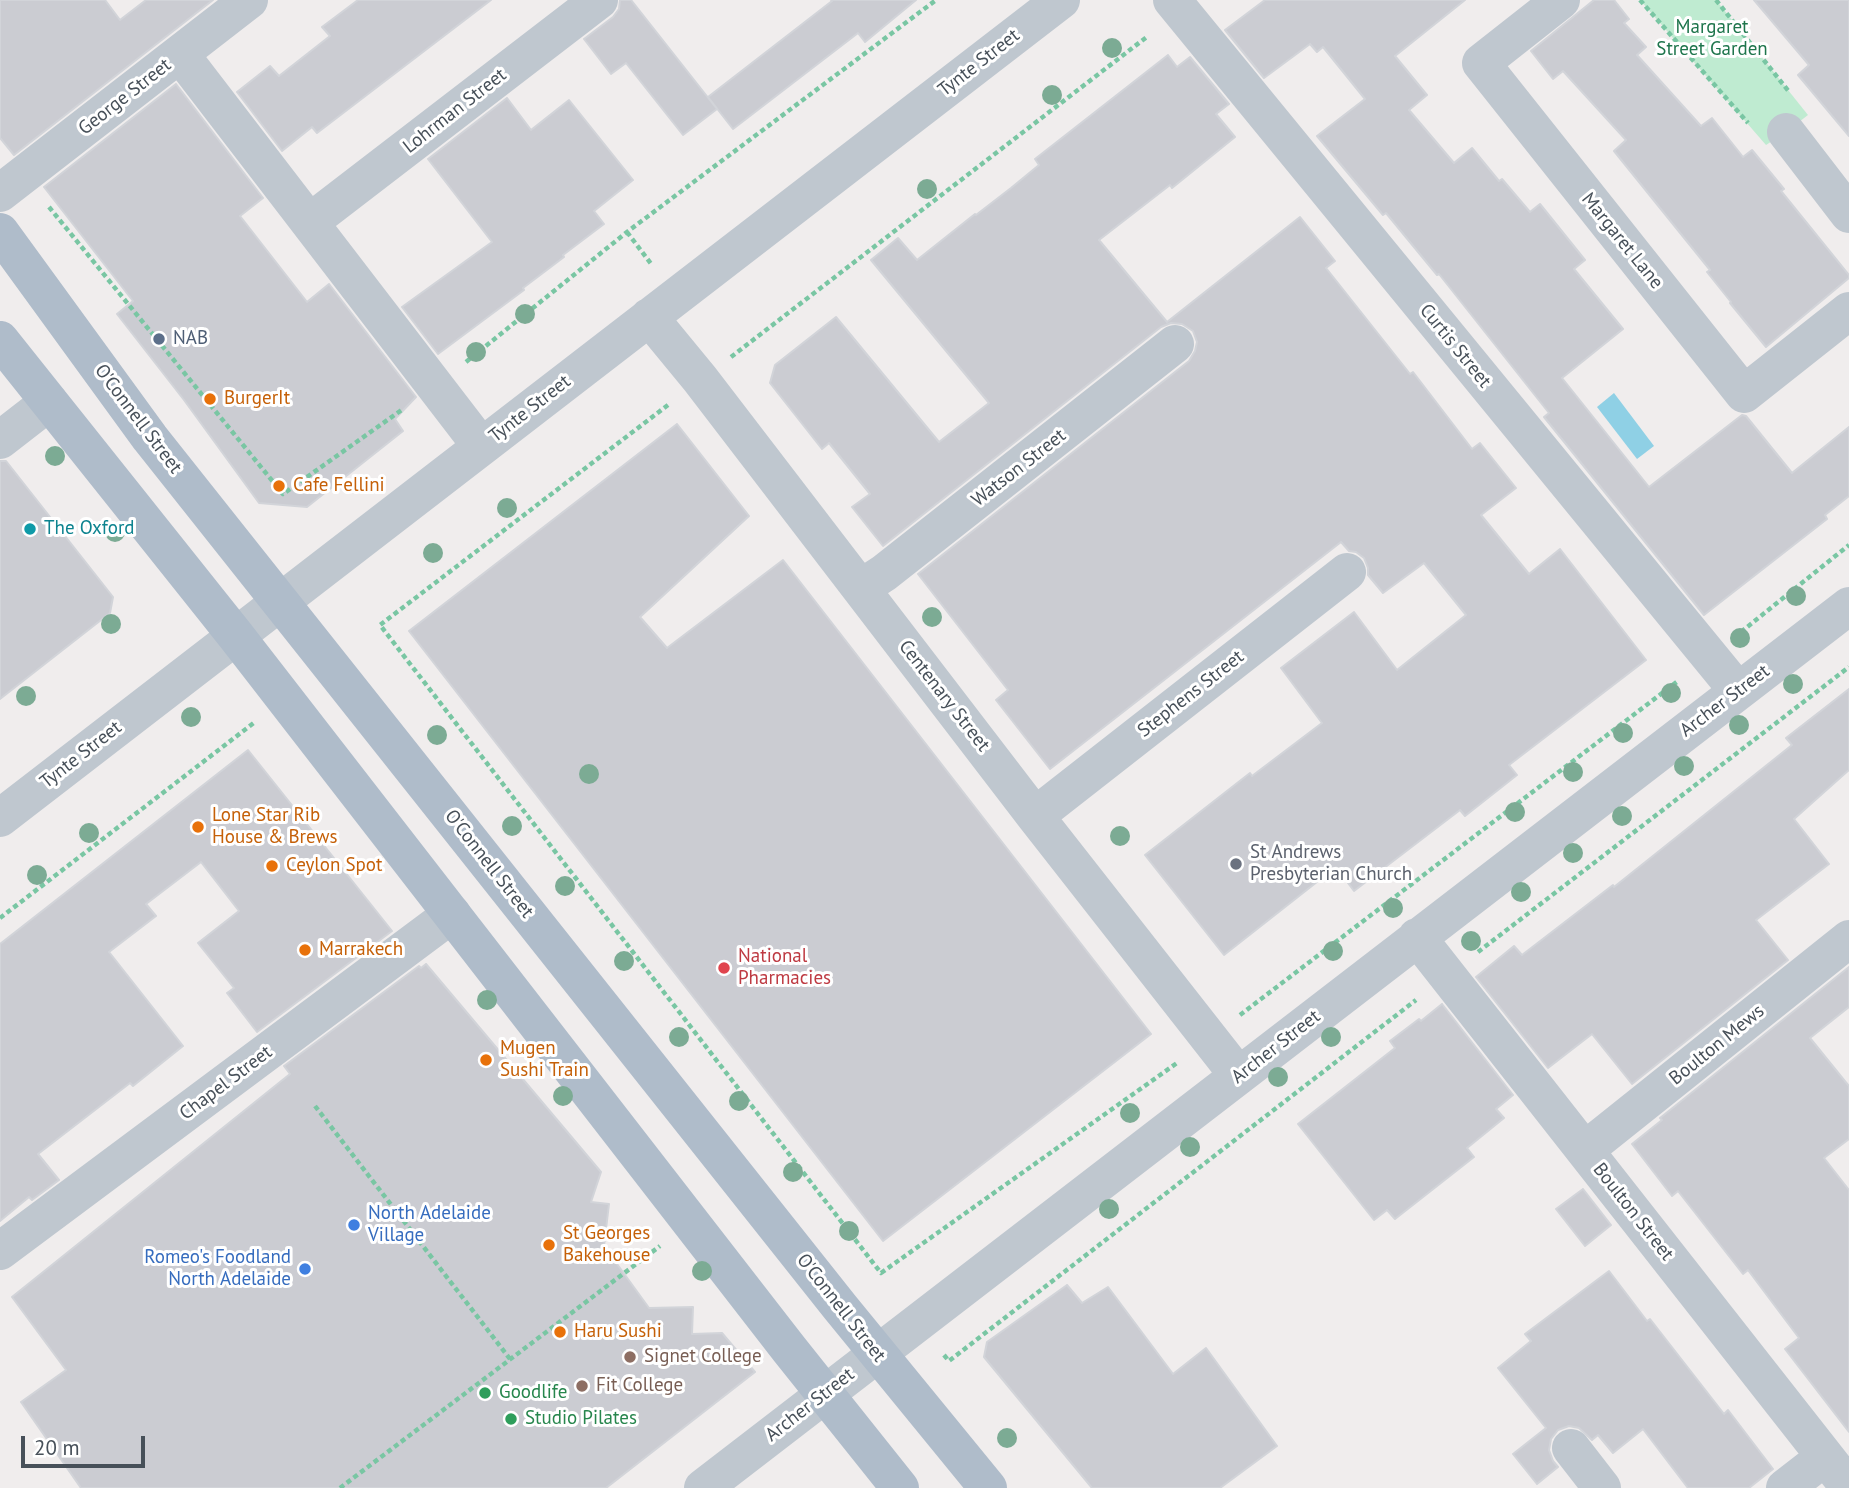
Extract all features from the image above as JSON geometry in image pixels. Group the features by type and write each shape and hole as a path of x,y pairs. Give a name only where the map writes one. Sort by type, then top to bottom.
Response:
{"main road":[{"name":"O'Connell Street","path":"0,232 150,438 877,1353 988,1488"},
{"path":"0,340 236,636 824,1394 900,1488"}],"street":[{"name":"George Street","path":"11,184 249,0"},
{"name":"Lohrman Street","path":"310,222 600,0"},
{"name":"Tynte Street","path":"0,818 1061,0"},
{"name":"Margaret Lane","path":"1561,0 1481,63 1744,394 1849,311"},
{"name":"Curtis Street","path":"1163,15 1738,691"},
{"path":"180,54 481,446"},
{"path":"1786,132 1849,214"},
{"name":"Centenary Street","path":"649,317 701,379 1035,816 1238,1075"},
{"name":"Watson Street","path":"861,588 884,573 1175,344"},
{"path":"0,440 50,402"},
{"name":"Stephens Street","path":"1035,816 1347,572"},
{"name":"Archer Street","path":"703,1488 1849,606"},
{"name":"Chapel Street","path":"0,1251 452,914"},
{"name":"Boulton Street","path":"1417,937 1849,1487"},
{"name":"Boulton Mews","path":"1585,1150 1849,939"},
{"path":"1571,1448 1602,1488"},
{"path":"1785,1488 1825,1457"}],"path":[{"path":"11,184 283,494 435,386 627,232 936,0"},
{"path":"1640,0 1748,124"},
{"path":"1716,0 1791,94"},
{"path":"1163,15 701,379 380,625 881,1273 1181,1060"},
{"path":"1736,636 1849,545"},
{"path":"1468,959 1849,667"},
{"path":"1241,1016 1679,680"},
{"path":"0,918 260,718"},
{"path":"944,1354 949,1361 1426,992"},
{"path":"315,1106 510,1359"},
{"path":"340,1488 691,1222"}],"green space":[{"name":"Margaret Street Garden","path":"1640,0 1716,0 1808,115 1766,145"}],"water":[{"path":"1614,393 1654,446 1637,459 1597,407"}],"building":[{"path":"0,0 105,0 120,20 146,0 213,0 14,155 0,138"},
{"path":"358,0 491,0 317,133 312,127 282,151 237,92 270,66 279,76 330,36 322,27"},
{"path":"620,0 631,0 717,109 683,135 626,63 611,74 584,39 613,17 619,9"},
{"path":"831,0 916,0 865,42 858,33 733,129 708,97"},
{"path":"1265,0 1465,0 1395,56 1427,95 1409,110 1454,163 1472,148 1499,181 1502,179 1530,212 1540,204 1585,260 1574,269 1623,329 1562,378 1649,487 1742,415 1746,416 1792,473 1849,427 1849,496 1825,515 1827,519 1704,615 1544,417 1549,413 1439,274 1437,275 1386,213 1383,215 1317,136 1365,99 1323,47 1317,52 1310,44 1264,78 1225,30"},
{"path":"1594,0 1614,0 1629,19 1624,23 1646,47 1637,55 1701,126 1712,118 1743,157 1752,150 1784,189 1781,191 1849,275 1849,278 1766,347 1707,272 1710,270 1614,151 1626,140 1563,71 1553,79 1531,51"},
{"path":"1754,0 1849,0 1849,136 1798,75 1809,65"},
{"path":"1168,55 1177,67 1190,57 1229,104 1216,114 1235,137 1172,188 1170,185 1099,240 1167,322 1300,217 1335,261 1326,268 1410,374 1413,372 1472,449 1480,443 1516,488 1481,515 1529,574 1560,549 1646,660 1509,765 1517,775 1465,816 1460,810 1354,891 1336,867 1224,955 1145,855 1250,773 1252,776 1322,723 1281,668 1354,612 1397,670 1466,615 1424,563 1383,593 1368,575 1364,558 1349,551 1341,542 1050,769 996,700 1008,690 918,574 1189,361 1197,342 1193,331 1182,324 1171,323 1161,327 883,546 852,507 870,494 829,443 822,449 770,383 775,365 836,317 939,442 989,403 871,260 898,238 917,260 1011,188 1039,165 1035,159"},
{"path":"176,84 263,198 240,216 307,302 329,284 416,397 395,419 403,431 307,507 259,503 117,314 133,301 44,187"},
{"path":"507,98 531,130 569,100 633,180 594,211 604,224 523,288 524,290 438,354 402,307 492,242 428,159"},
{"path":"677,424 749,516 640,617 667,648 783,560 1151,1034 883,1241 409,631"},
{"name":"The Oxford","path":"0,461 6,461 113,597 110,613 0,699"},
{"path":"1849,689 1849,770 1794,819 1829,864 1756,920 1788,960 1632,1084 1592,1034 1548,1068 1476,977 1514,946 1522,955 1613,885 1614,887 1792,745 1786,738"},
{"path":"248,750 392,931 257,1032 227,993 234,988 198,943 239,911 201,862 146,904 156,916 109,952 183,1046 133,1086 130,1083 38,1154 59,1180 32,1200 29,1197 0,1221 0,944"},
{"name":"North Adelaide Village","path":"426,964 601,1172 591,1202 609,1204 604,1246 649,1308 693,1307 692,1334 722,1333 755,1372 606,1488 81,1488 21,1402 66,1370 12,1297 290,1074 284,1066 419,966 421,968"},
{"path":"1849,967 1849,1007 1810,1038 1849,1086 1849,1139 1824,1158 1849,1190 1849,1432 1785,1349 1799,1338 1748,1270 1743,1274 1678,1191 1672,1196 1632,1144 1662,1120 1660,1118"},
{"path":"1442,1004 1513,1095 1496,1109 1504,1118 1467,1148 1474,1157 1395,1219 1387,1210 1374,1220 1298,1124 1395,1048 1390,1041"},
{"path":"1583,1189 1611,1225 1585,1246 1556,1209"},
{"path":"1609,1271 1724,1414 1728,1410 1773,1469 1749,1488 1688,1488 1643,1429 1613,1453 1598,1435 1592,1440 1579,1428 1569,1426 1558,1430 1551,1439 1549,1450 1558,1467 1537,1484 1513,1454 1546,1428 1498,1368 1531,1341 1525,1334"},
{"path":"1067,1285 1082,1303 1108,1287 1173,1374 1206,1348 1277,1446 1220,1488 1092,1488 984,1357 987,1342"}],"place":[{"name":"NAB","path":"159,339"},
{"name":"BurgerIt","path":"210,399"},
{"name":"Cafe Fellini","path":"279,486"},
{"name":"The Oxford","path":"30,529"},
{"name":"Lone Star Rib House & Brews","path":"198,827"},
{"name":"St Andrews Presbyterian Church","path":"1236,864"},
{"name":"Ceylon Spot","path":"272,866"},
{"name":"Marrakech","path":"305,950"},
{"name":"National Pharmacies","path":"724,968"},
{"name":"Mugen Sushi Train","path":"486,1060"},
{"name":"North Adelaide Village","path":"354,1225"},
{"name":"St Georges Bakehouse","path":"549,1245"},
{"name":"Romeo's Foodland North Adelaide","path":"305,1269"},
{"name":"Haru Sushi","path":"560,1332"},
{"name":"Signet College","path":"630,1357"},
{"name":"Fit College","path":"582,1386"},
{"name":"Goodlife","path":"485,1393"},
{"name":"Studio Pilates","path":"511,1419"}]}
